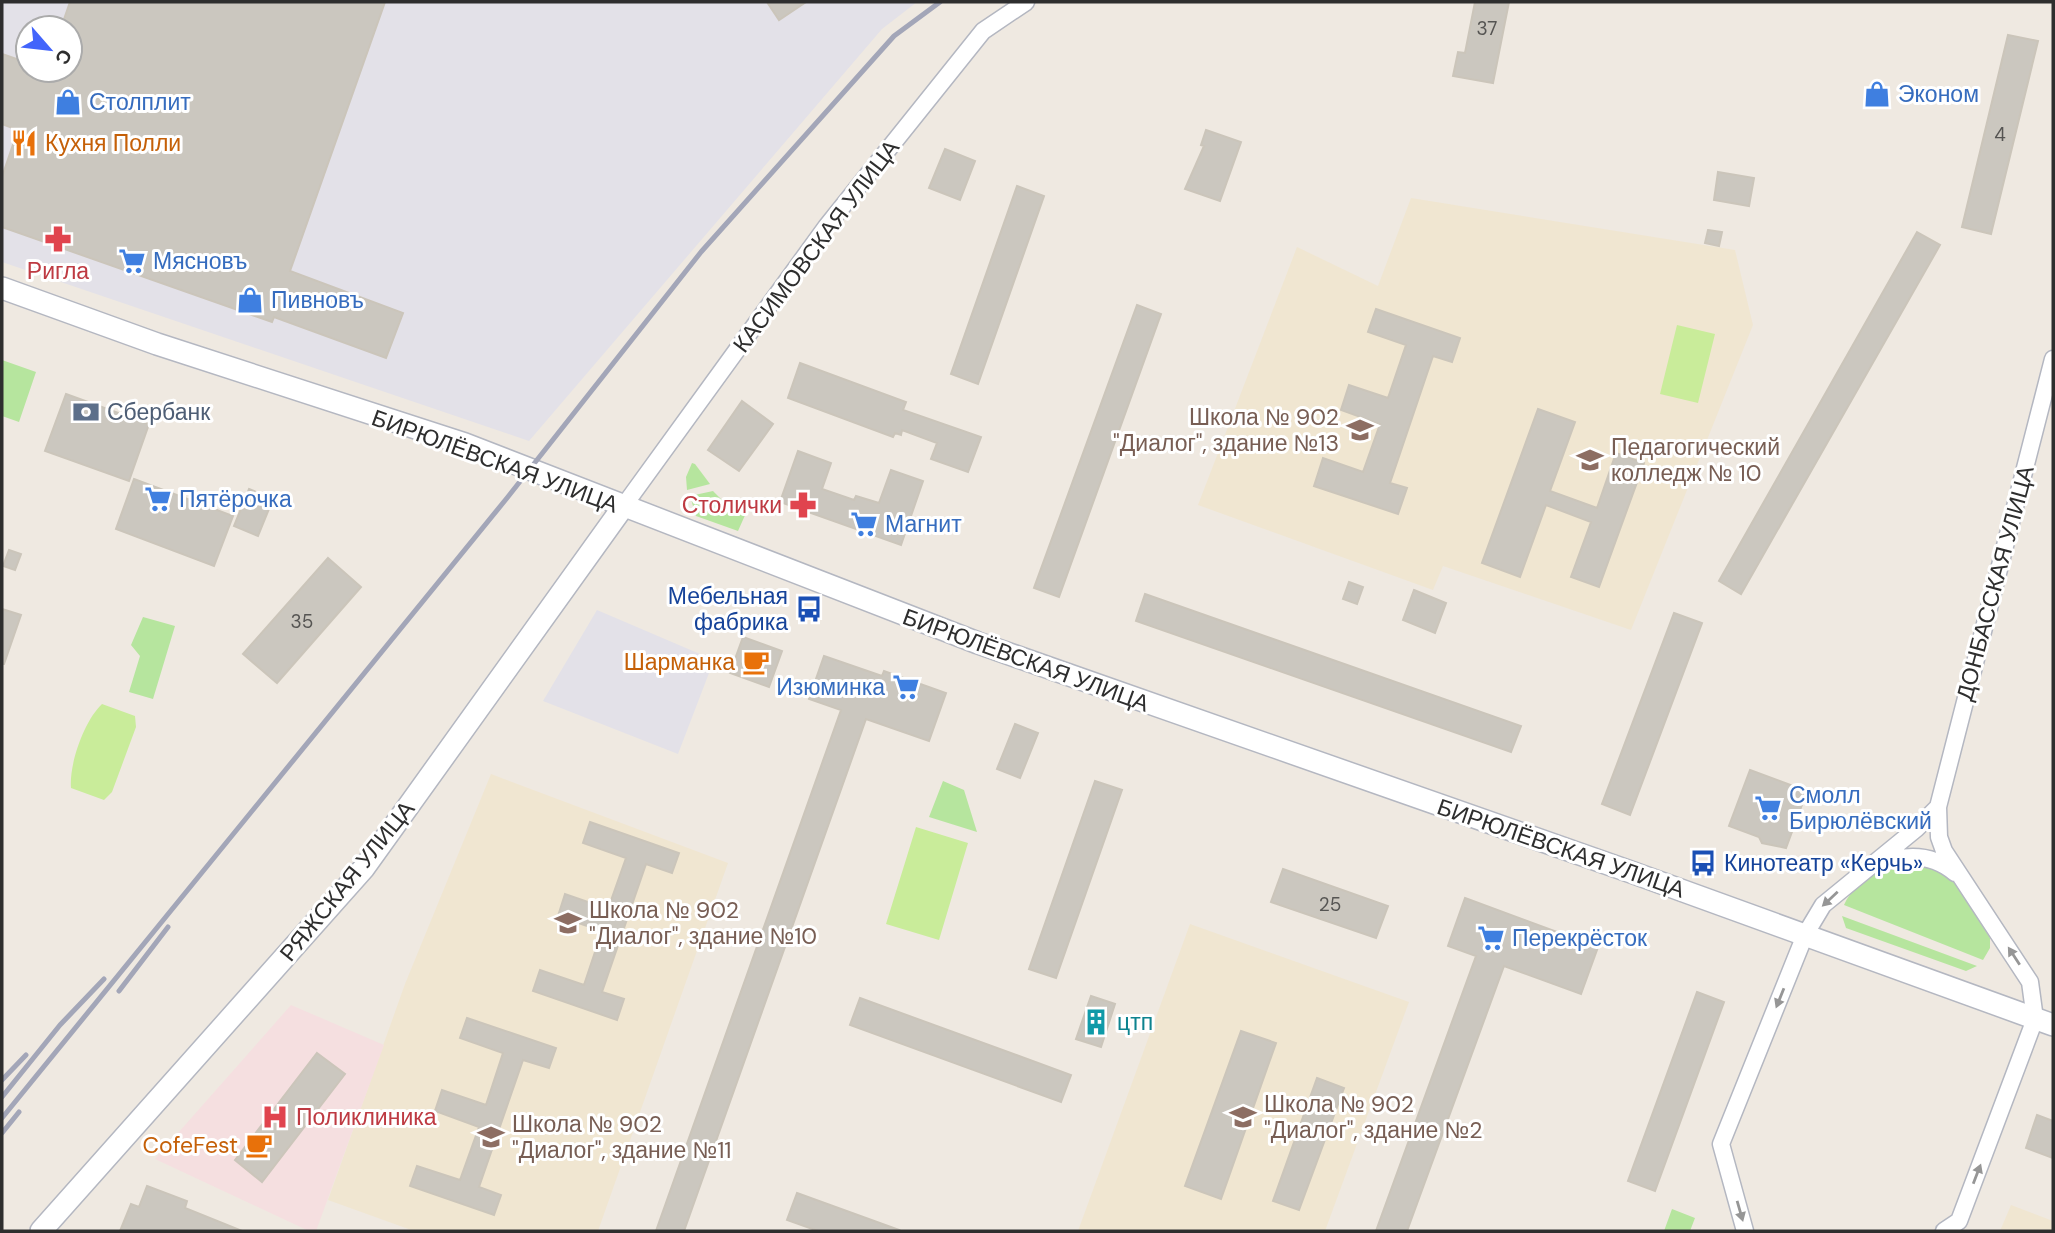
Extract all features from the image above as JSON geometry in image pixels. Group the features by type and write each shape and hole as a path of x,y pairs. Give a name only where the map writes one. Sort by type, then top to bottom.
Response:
{"street":[{"name":"КАСИМОВСКАЯ УЛИЦА","path":"623,507 843,205 983,31 1026,2"},
{"name":"БИРЮЛЁВСКАЯ УЛИЦА","path":"2,288 157,344 465,444 978,643 2044,1022"},
{"name":"ДОНБАССКАЯ УЛИЦА","path":"1937,807 2053,359"},
{"name":"РЯЖСКАЯ УЛИЦА","path":"41,1231 364,868 623,507"},
{"path":"1745,1231 1721,1144 1805,935 1823,905 1916,829 1937,807"},
{"path":"1937,807 1939,837 1944,851 2031,982 2044,1022 1959,1221 1944,1231"},
{"path":"1868,867 1892,859 1923,857 1948,867 1967,884"}],"shaded area":[{"path":"2,2 917,2 882,29 529,441 2,262"},
{"path":"1411,198 1735,250 1753,325 1631,630 1443,566 1433,590 1198,505 1297,247 1378,286"},
{"path":"597,610 714,660 678,754 543,701"},
{"path":"491,774 728,863 598,1231 414,1231 328,1200 405,984"},
{"name":"Школа № 902 \"Диалог\", здание №2","path":"1190,924 1409,1002 1325,1231 1078,1231"},
{"name":"Поликлиника","path":"291,1005 384,1045 316,1231 309,1231 155,1159"},
{"path":"2011,1205 2053,1221 2053,1231 2000,1231"}],"green space":[{"path":"1677,325 1715,334 1698,403 1660,394"},
{"path":"2,360 36,372 19,422 2,416"},
{"path":"692,463 710,484 687,490 686,477"},
{"path":"713,491 722,500 746,513 738,531 696,516 690,496"},
{"path":"143,617 175,626 153,699 129,692 140,656 131,645"},
{"path":"102,704 135,716 136,727 112,792 104,800 71,788 72,767 79,743 89,721"},
{"path":"943,781 964,790 977,832 929,817"},
{"path":"916,827 968,843 939,940 886,924"},
{"path":"1918,861 1952,876 1990,938 1990,948 1983,960 1844,905 1857,887 1875,874"},
{"path":"1842,916 1977,966 1966,971 1846,928"},
{"path":"1672,1209 1695,1218 1690,1231 1664,1231"}],"building":[{"path":"70,2 385,2 290,271 403,313 386,358 274,317 272,322 2,227 2,177 18,130 2,124 2,54 14,58 14,84 84,84 84,14 66,14"},
{"path":"767,2 806,2 779,20"},
{"path":"1475,2 1509,2 1493,83 1453,76 1458,52 1465,53"},
{"path":"2008,35 2038,41 1991,234 1962,227"},
{"path":"1206,130 1241,142 1220,201 1185,189 1204,146 1201,145"},
{"path":"945,149 975,161 960,200 929,188"},
{"path":"1718,172 1754,178 1749,206 1714,200"},
{"path":"1017,186 1044,196 978,384 951,374"},
{"path":"1708,230 1722,232 1719,246 1705,243"},
{"path":"1917,232 1940,245 1741,594 1719,581"},
{"path":"1137,305 1161,314 1059,597 1034,588"},
{"path":"1376,309 1460,338 1452,362 1433,356 1390,483 1407,488 1398,514 1314,486 1323,458 1363,472 1380,424 1341,410 1349,385 1388,398 1406,345 1368,332"},
{"path":"800,363 906,402 903,410 981,437 968,472 931,459 937,443 902,430 901,435 895,433 893,437 788,398"},
{"path":"66,394 149,424 129,481 45,451"},
{"path":"742,401 773,424 739,471 708,450"},
{"path":"1538,409 1575,422 1550,491 1597,508 1616,453 1644,463 1599,587 1571,577 1591,522 1546,505 1520,577 1482,563"},
{"path":"798,451 831,463 822,489 854,500 856,496 879,503 891,470 923,481 901,545 780,502"},
{"path":"134,479 233,516 214,566 116,529"},
{"path":"249,489 273,499 258,536 234,526"},
{"path":"9,550 21,554 15,570 3,566"},
{"path":"328,558 361,587 277,683 243,654"},
{"path":"1349,582 1363,587 1357,604 1343,599"},
{"path":"1414,590 1446,603 1435,633 1403,620"},
{"path":"1145,594 1521,726 1511,752 1136,621"},
{"path":"2,609 21,615 4,664 2,664"},
{"path":"1674,613 1702,623 1630,815 1602,804"},
{"name":"Шарманка","path":"743,637 782,651 769,687 730,673"},
{"path":"824,656 882,676 884,671 946,693 929,741 866,719 684,1231 656,1231 841,710 809,699"},
{"path":"1015,724 1038,733 1020,778 997,769"},
{"name":"Смолл Бирюлёвский","path":"1750,770 1807,791 1786,848 1762,843 1759,837 1729,826"},
{"path":"1095,781 1122,790 1056,978 1029,969"},
{"path":"590,822 679,853 672,873 646,864 602,992 624,999 617,1020 533,991 540,970 584,985 602,931 558,916 565,894 608,909 626,858 583,843"},
{"path":"1283,869 1388,906 1376,938 1271,902"},
{"path":"1465,898 1598,947 1581,994 1504,966 1407,1231 1376,1231 1476,956 1448,946"},
{"path":"1697,992 1724,1002 1655,1191 1628,1181"},
{"name":"цтп","path":"1091,996 1115,1004 1101,1047 1076,1039"},
{"path":"860,998 1071,1075 1061,1102 850,1025"},
{"path":"467,1018 556,1048 549,1068 523,1060 479,1187 501,1195 494,1215 410,1186 417,1166 460,1180 479,1127 435,1111 442,1090 486,1105 503,1053 460,1038"},
{"path":"1241,1031 1276,1043 1221,1199 1185,1186"},
{"path":"317,1053 345,1074 262,1182 235,1160"},
{"path":"1317,1078 1344,1088 1299,1210 1273,1201"},
{"path":"2037,1115 2053,1121 2053,1158 2026,1148"},
{"path":"147,1186 187,1201 185,1208 242,1231 120,1231 131,1204 139,1207"},
{"path":"797,1193 899,1230 818,1231 787,1220"}],"railway":[{"path":"2,1118 507,498 701,252 894,36 940,2"},
{"path":"119,991 168,927"},
{"path":"2,1097 60,1025 104,979"},
{"path":"2,1080 26,1055"},
{"path":"2,1133 19,1112"}],"place":[{"name":"Эконом","path":"1877,94"},
{"name":"Столплит","path":"68,102"},
{"name":"Кухня Полли","path":"24,143"},
{"name":"Ригла","path":"58,239"},
{"name":"Мясновъ","path":"132,261"},
{"name":"Пивновъ","path":"250,300"},
{"name":"Сбербанк","path":"86,412"},
{"name":"Школа № 902 \"Диалог\", здание №13","path":"1360,430"},
{"name":"Педагогический колледж № 10","path":"1590,460"},
{"name":"Пятёрочка","path":"158,499"},
{"name":"Столички","path":"803,505"},
{"name":"Магнит","path":"864,524"},
{"name":"Мебельная фабрика","path":"809,609"},
{"name":"Шарманка","path":"756,662"},
{"name":"Изюминка","path":"906,687"},
{"name":"Смолл Бирюлёвский","path":"1768,808"},
{"name":"Кинотеатр «Керчь»","path":"1703,863"},
{"name":"Школа № 902 \"Диалог\", здание №10","path":"568,923"},
{"name":"Перекрёсток","path":"1491,938"},
{"name":"цтп","path":"1096,1022"},
{"name":"Поликлиника","path":"275,1117"},
{"name":"Школа № 902 \"Диалог\", здание №2","path":"1243,1117"},
{"name":"Школа № 902 \"Диалог\", здание №11","path":"491,1137"},
{"name":"CofeFest","path":"259,1145"}]}
